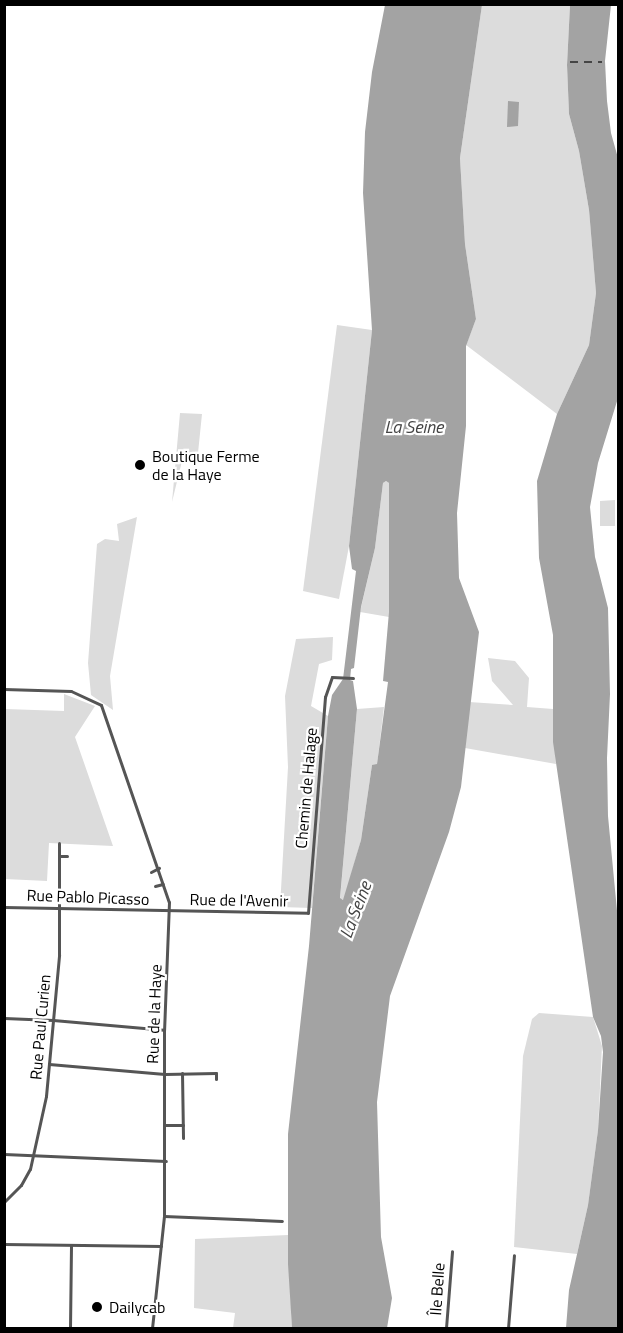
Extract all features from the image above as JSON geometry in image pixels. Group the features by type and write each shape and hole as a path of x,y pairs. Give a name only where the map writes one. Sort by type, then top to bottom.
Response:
{"street":[{"path":"618,447 618,512"},
{"name":"Chemin de Halage","path":"308,913 325,697 332,677 353,678"},
{"name":"Rue de la Haye","path":"4,689 71,691 93,699 105,710 159,868 171,911 164,1030 166,1161 164,1216 152,1329"},
{"name":"Rue Paul Curien","path":"4,1202 26,1176 34,1156 49,1064 58,962 59,843"},
{"path":"59,856 67,856"},
{"path":"151,872 159,868"},
{"path":"155,886 164,884"},
{"name":"Rue Pablo Picasso","path":"4,907 171,911"},
{"name":"Rue de l'Avenir","path":"171,911 308,913"},
{"path":"4,1018 164,1030"},
{"path":"49,1064 165,1074 216,1073 216,1079"},
{"path":"182,1073 183,1138"},
{"path":"165,1125 183,1125"},
{"path":"4,1155 166,1161"},
{"path":"164,1216 282,1221"},
{"path":"4,1244 161,1246"},
{"path":"69,1329 71,1245"},
{"name":"Île Belle","path":"446,1329 452,1251"},
{"path":"508,1329 514,1255"}],"shaded area":[{"path":"482,5 570,5 567,65 569,114 579,151 589,210 596,293 589,345 557,414 466,345 476,319 465,244 460,158"},
{"path":"337,325 372,330 349,546 339,599 303,591"},
{"path":"180,413 202,414 198,453 183,457 172,502"},
{"path":"386,481 389,483 389,617 360,612 375,548 383,483"},
{"path":"615,500 615,526 600,526 600,501"},
{"path":"137,517 110,676 113,710 91,695 88,663 97,544 105,539 119,541 117,524"},
{"path":"333,637 332,660 319,664 311,706 328,716 312,908 280,907 288,767 285,696 296,639"},
{"path":"488,658 515,661 529,678 527,707 553,709 556,764 465,748 469,702 513,705 492,681"},
{"path":"64,694 95,706 75,737 113,846 49,843 47,881 5,879 5,709 64,711"},
{"path":"384,707 377,765 372,765 361,840 344,900 340,899 357,709"},
{"path":"539,1013 593,1017 602,1046 598,1130 588,1205 577,1254 514,1247 523,1056 532,1019"},
{"path":"288,1235 292,1328 233,1328 235,1313 194,1308 195,1239"}],"water":[{"name":"La Seine","path":"385,5 482,5 460,158 465,244 476,319 466,346 466,426 457,513 459,578 479,632 461,787 449,832 390,996 377,1102 381,1237 392,1298 387,1328 292,1328 288,1264 288,1134 309,946 328,716 332,695 343,679 356,571 352,569 349,546 372,330 363,193 365,132 372,72","holes":["386,481 389,483 389,612 383,681 388,682 377,764 372,765 361,840 343,900 340,898 357,709 353,681 350,680 351,669 354,668 361,607 375,548 383,483"]},
{"path":"570,5 611,5 605,61 611,133 618,158 618,398 598,463 590,507 595,557 608,608 610,694 607,758 608,816 618,921 618,1328 566,1328 569,1290 588,1205 598,1130 603,1052 601,1036 593,1017 553,742 553,635 539,558 537,481 557,414 589,345 596,293 589,210 579,151 569,114 567,65"},
{"path":"508,101 519,102 518,126 507,127"}],"ferry route":[{"path":"570,62 602,62"}],"place":[{"name":"Boutique Ferme de la Haye","path":"140,465"},
{"name":"Dailycab","path":"97,1307"}]}
